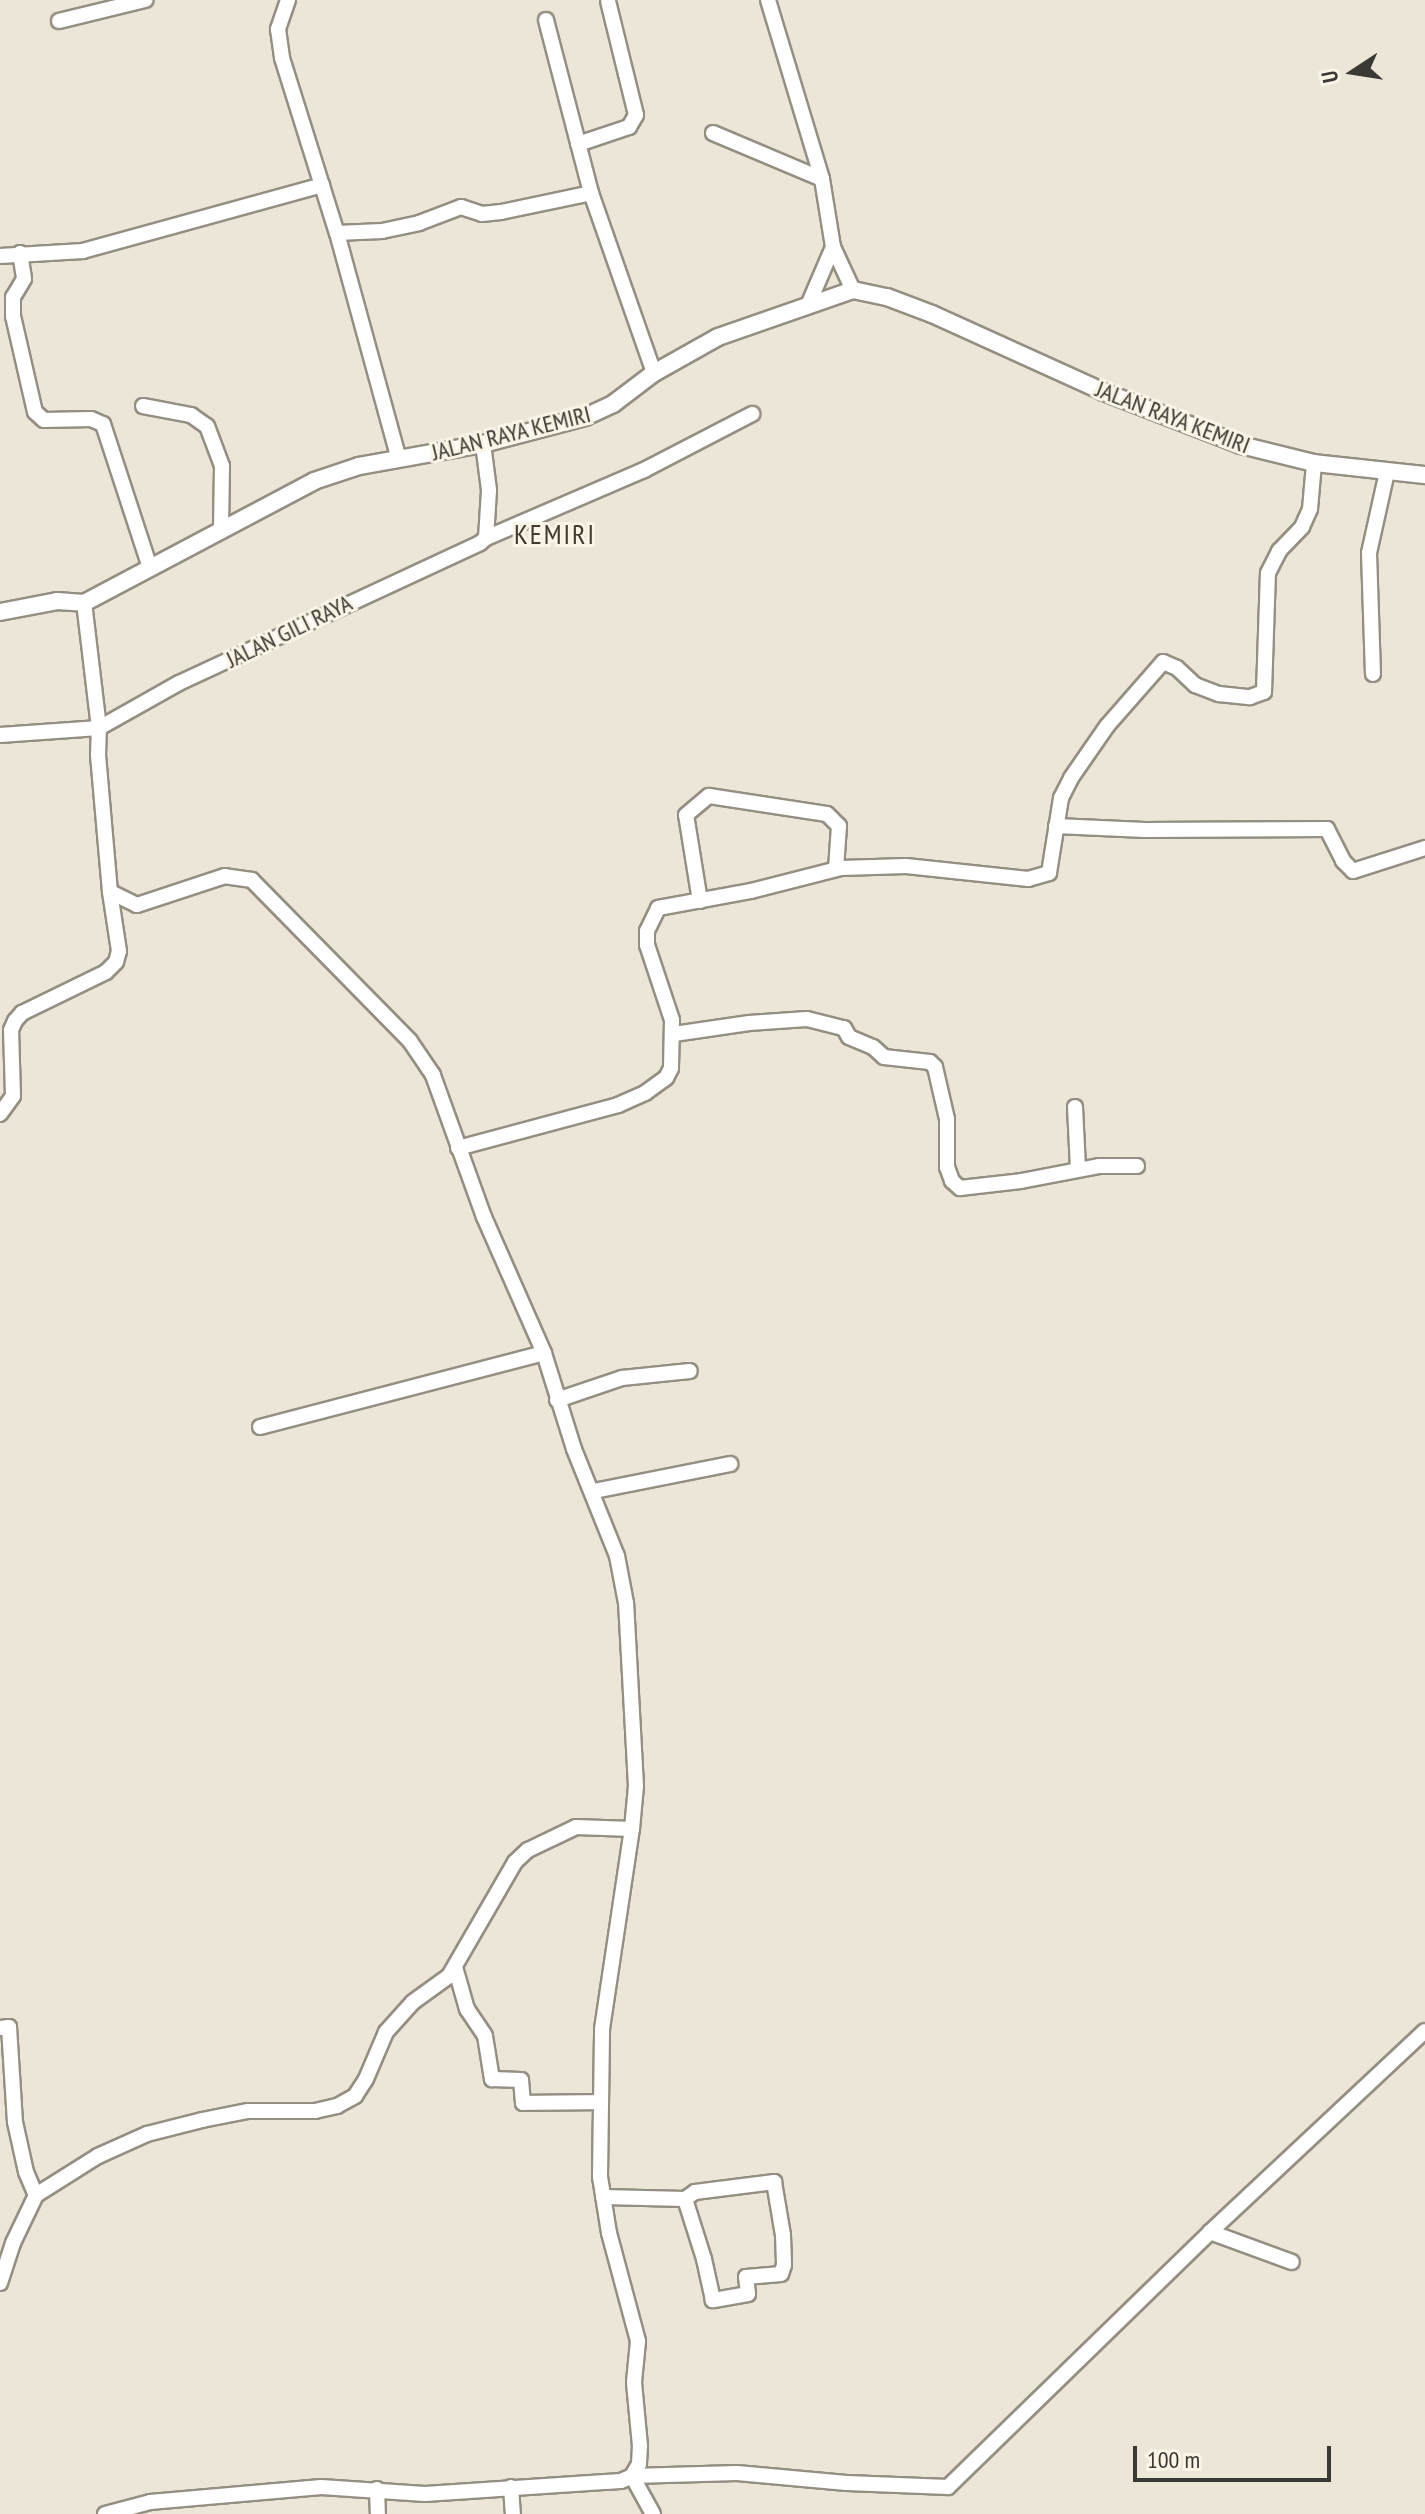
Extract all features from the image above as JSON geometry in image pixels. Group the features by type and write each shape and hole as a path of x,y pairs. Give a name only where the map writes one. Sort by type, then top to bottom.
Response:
{"street":[{"path":"59,21 145,0"},
{"path":"288,0 278,40 337,233 399,459"},
{"path":"768,0 822,179 833,247 853,290"},
{"path":"578,144 629,127 636,115 608,1"},
{"path":"546,20 591,193 654,373"},
{"path":"713,133 822,179"},
{"path":"0,256 83,251 322,185"},
{"path":"337,233 382,231 419,223 461,207 482,214 501,212 591,193"},
{"path":"809,303 833,247"},
{"path":"20,253 24,279 13,297 13,316 35,412 44,420 91,419 103,424 149,565"},
{"name":"JALAN RAYA KEMIRI","path":"0,612 57,601 84,603 149,565 314,481 399,459 483,444 599,412 654,373 718,337 853,290 887,297 932,314 1193,428 1241,445 1314,463 1425,475"},
{"path":"143,406 191,415 207,426 222,466 221,527"},
{"name":"JALAN GILI RAYA","path":"0,735 99,728 179,683 486,538 644,470 752,414"},
{"path":"483,444 489,490 486,538"},
{"path":"458,1148 618,1105 645,1093 666,1078 671,1068 674,1034 647,931 658,908 836,869 906,866 1028,879 1049,873 1061,798 1071,778 1107,726 1163,662 1177,668 1195,685 1219,694 1250,697 1264,692 1268,573 1279,551 1302,527 1310,509 1314,463"},
{"path":"1373,674 1369,553 1387,472"},
{"path":"0,1114 13,1096 11,1030 15,1021 22,1013 106,972 116,962 119,951 110,892 98,755 99,728 84,603"},
{"path":"700,901 686,815 709,796 827,814 839,826 836,869"},
{"path":"1056,826 1145,830 1327,829 1343,861 1353,871 1425,848"},
{"path":"110,892 137,905 225,876 252,880 410,1041 433,1075 484,1217 544,1353 574,1449 594,1491 617,1556 626,1603 636,1786 602,2029 601,2102 603,2197 638,2341 634,2382 640,2446 639,2464 632,2476"},
{"path":"674,1034 792,1020 844,1028 849,1037 873,1047 884,1057 930,1062 935,1067 947,1119 947,1167 952,1181 960,1188 1021,1181 1078,1169 1137,1166"},
{"path":"1075,1107 1078,1169"},
{"path":"260,1427 544,1353"},
{"path":"557,1400 622,1378 690,1371"},
{"path":"594,1491 730,1464"},
{"path":"0,2283 7,2242 36,2195 98,2156 147,2134 248,2111 315,2111 337,2106 355,2096 366,2079 386,2032 399,2016 455,1967 504,1878 528,1850 576,1827 632,1829"},
{"path":"455,1967 467,2009 485,2036 492,2079 521,2080 523,2103 601,2102"},
{"path":"0,2028 9,2027 15,2122 26,2172 36,2195"},
{"path":"105,2514 321,2487 425,2494 621,2481 632,2476 737,2473 847,2483 948,2487 1210,2232 1425,2031"},
{"path":"603,2197 685,2199 695,2192 774,2182 783,2235 784,2265 781,2274 746,2277 748,2294 713,2300 685,2199"},
{"path":"1210,2232 1292,2262"},
{"path":"632,2476 653,2514"},
{"path":"511,2487 513,2514"},
{"path":"377,2489 378,2514"}],"district":[{"name":"KEMIRI","path":"555,534"}]}
